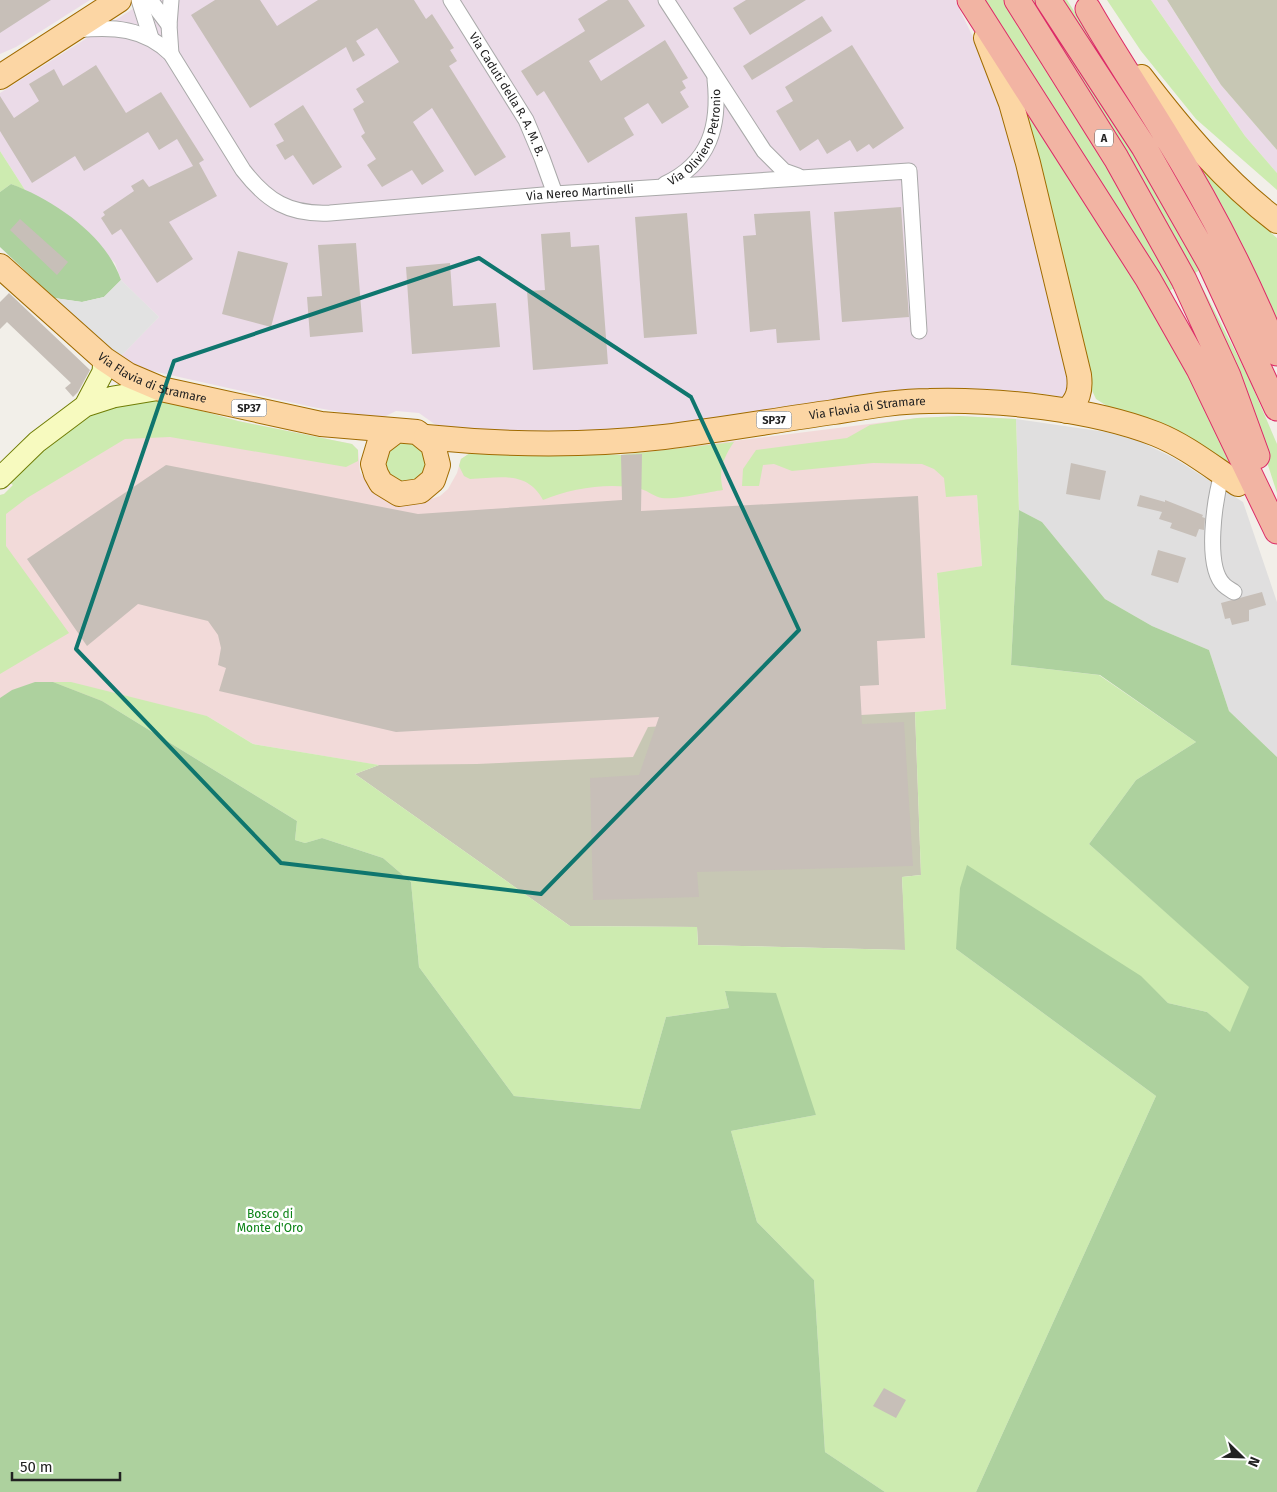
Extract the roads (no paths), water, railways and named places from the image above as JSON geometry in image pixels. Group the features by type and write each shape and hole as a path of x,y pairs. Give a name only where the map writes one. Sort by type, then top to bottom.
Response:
{"highway":[{"path":"969,0 1148,279 1199,369 1277,531"},
{"name":"A","path":"1017,0 1111,150 1184,280 1228,376 1263,472 1277,520"},
{"name":"A","path":"1048,0 1144,147 1210,263 1277,408"},
{"path":"1085,4 1109,47 1164,132 1217,222 1261,314 1277,353"}],"main road":[{"path":"0,77 119,0"},
{"path":"969,0 996,61 1011,103 1067,322 1080,387 1076,401 1067,411"},
{"path":"1085,4 1176,123 1217,166 1277,221"},
{"path":"0,64 31,56"},
{"name":"Via Flavia di Stramare","path":"0,266 104,359 128,375 161,389 337,426 417,432 426,437 481,443 600,442 655,438 878,405 929,401 1013,405 1067,411 1157,434 1230,479"},
{"path":"85,406 103,372 104,359"},
{"path":"0,478 36,442 85,406 113,397 161,389"},
{"name":"Via Flavia di Stramare","path":"337,426 361,438 375,453 374,464 379,479 390,490 399,494 410,494 427,486 433,480 438,465 455,453 481,443"},
{"path":"375,453 379,444 396,431"},
{"path":"426,437 433,445 438,465"}],"street":[{"path":"139,0 151,38"},
{"path":"150,0 169,25"},
{"name":"Via Nereo Martinelli","path":"171,0 169,25 171,54"},
{"name":"Via Caduti della R. A. M. B.","path":"451,0 526,120 555,194"},
{"name":"Via Oliviero Petronio","path":"666,0 714,78 773,163 784,171 799,177"},
{"name":"Via Nereo Martinelli","path":"70,31 117,28 151,38 171,54 243,170 256,187 268,197 289,208 314,214 555,194 909,171 919,331"},
{"name":"Via Oliviero Petronio","path":"659,187 679,178 695,164 708,145 716,119 717,99 714,78"},
{"path":"1230,479 1217,492 1213,532 1216,567 1223,585 1234,592"}],"park label":[{"name":"Bosco di Monte d'Oro","path":"270,1221"}]}
